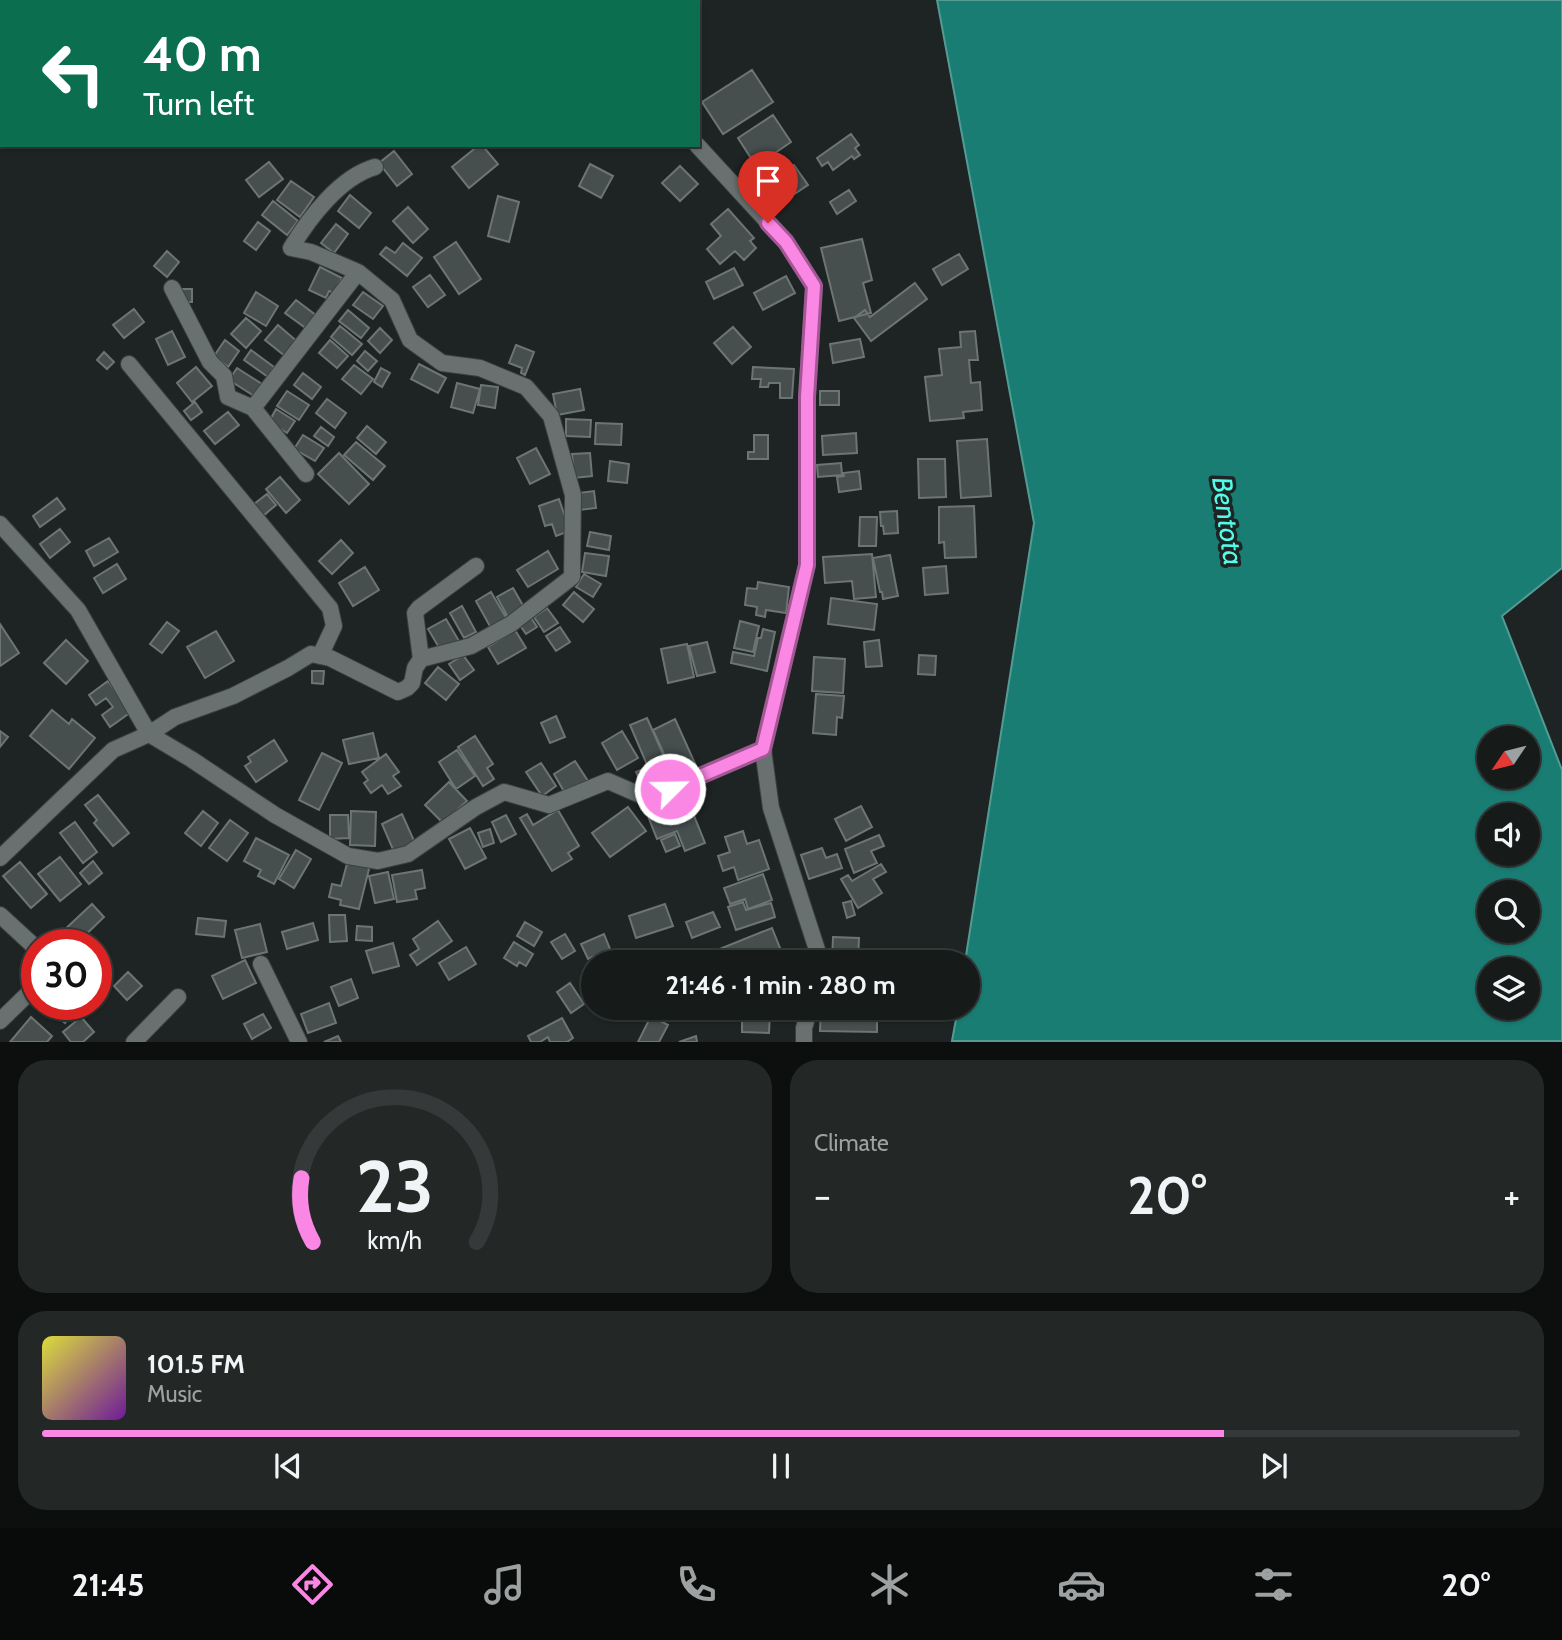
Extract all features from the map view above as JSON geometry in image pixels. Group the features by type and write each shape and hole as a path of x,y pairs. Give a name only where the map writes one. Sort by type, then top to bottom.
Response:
{"street":[{"path":"699,147 786,242 814,286 807,397 807,565 763,749 771,808 817,950"},
{"path":"375,167 361,171 324,202 290,248 311,252 358,272 392,300 410,340 442,363 480,368 526,387 551,416 573,495 572,577 511,624 471,646 421,659"},
{"path":"253,408 358,272"},
{"path":"172,288 210,362 224,376 228,397 253,408 306,474"},
{"path":"129,364 330,608 334,626 320,656"},
{"path":"0,524 78,610 149,734 275,814 348,856 378,861 408,854 476,807 504,792 549,805 608,781 647,799 763,749"},
{"path":"0,858 113,750 149,734 175,717 233,696 311,654 330,658 398,692 412,684 415,668 421,659 415,613 476,566"},
{"path":"0,915 21,934"},
{"path":"261,964 299,1041"},
{"path":"134,1041 178,996"},
{"path":"0,1021 21,1001"},
{"path":"804,1041 806,1020"}],"water":[{"name":"Bentota","path":"937,0 1562,0 1562,568 1502,616 1562,770 1562,1041 952,1041 956,1020 980,1020 980,950 967,950 1034,523"}],"building":[{"path":"752,70 773,102 723,134 702,102"},
{"path":"773,115 791,142 756,166 738,138"},
{"path":"851,134 859,145 855,148 860,155 854,159 852,156 833,170 828,162 822,166 817,158"},
{"path":"477,147 484,147 498,164 469,188 452,167"},
{"path":"394,151 412,174 397,186 379,163"},
{"path":"269,162 283,179 259,197 246,180"},
{"path":"590,164 613,176 601,198 579,186"},
{"path":"794,165 808,185 778,205 764,185"},
{"path":"680,166 698,184 680,201 662,183"},
{"path":"291,181 314,197 300,217 277,200"},
{"path":"849,190 856,201 837,214 830,202"},
{"path":"350,195 371,213 359,228 338,211"},
{"path":"498,196 519,202 509,242 488,236"},
{"path":"273,201 298,221 287,235 262,215"},
{"path":"408,207 428,229 413,243 393,221"},
{"path":"728,209 754,238 750,241 756,248 744,260 735,251 720,264 707,249 721,236 711,224"},
{"path":"258,222 270,231 256,250 244,241"},
{"path":"336,224 348,234 334,253 321,243"},
{"path":"862,239 872,280 863,283 871,313 839,321 821,248"},
{"path":"456,242 481,279 459,294 434,257"},
{"path":"403,243 422,258 407,276 380,254 386,247 395,253"},
{"path":"167,251 179,262 167,277 154,266"},
{"path":"959,254 968,269 942,285 933,269"},
{"path":"320,267 342,278 334,293 329,291 326,298 309,290"},
{"path":"734,268 743,285 714,299 706,282"},
{"path":"430,275 445,295 428,307 413,287"},
{"path":"786,276 795,293 763,310 754,293"},
{"path":"915,283 927,299 871,341 854,318 865,310 870,317"},
{"path":"181,289 192,289 192,302 182,302"},
{"path":"256,292 278,306 266,326 244,313"},
{"path":"363,292 383,306 373,319 353,305"},
{"path":"296,300 317,316 307,329 285,313"},
{"path":"134,309 144,322 124,338 113,325"},
{"path":"348,310 369,328 361,338 339,321"},
{"path":"246,318 261,331 246,348 231,334"},
{"path":"278,325 299,343 286,357 265,340"},
{"path":"340,326 362,344 352,355 331,337"},
{"path":"733,327 751,347 732,364 714,343"},
{"path":"380,328 392,340 380,353 368,341"},
{"path":"172,331 185,357 168,365 156,339"},
{"path":"975,331 978,360 969,360 971,383 980,382 982,410 963,412 964,418 930,421 925,377 942,375 939,349 961,347 960,332"},
{"path":"860,339 864,357 833,363 830,344"},
{"path":"225,340 239,351 228,367 214,356"},
{"path":"330,340 348,356 337,368 319,353"},
{"path":"516,345 534,352 525,375 521,373 522,368 509,363"},
{"path":"251,350 274,367 268,377 244,360"},
{"path":"365,351 377,361 368,371 357,361"},
{"path":"104,352 114,362 107,369 97,360"},
{"path":"419,364 446,378 438,393 411,379"},
{"path":"354,365 373,379 361,394 342,379"},
{"path":"196,367 212,386 192,402 177,383"},
{"path":"753,367 794,369 792,398 780,398 780,383 769,383 768,387 760,387 761,379 752,379"},
{"path":"237,368 262,384 254,396 229,380"},
{"path":"381,368 390,373 382,387 374,382"},
{"path":"303,373 321,387 312,399 294,385"},
{"path":"457,383 480,389 473,413 451,407"},
{"path":"481,385 498,387 495,408 478,405"},
{"path":"580,389 584,410 557,415 553,394"},
{"path":"287,391 309,405 299,420 277,406"},
{"path":"820,391 839,391 839,405 820,405"},
{"path":"327,399 346,413 335,428 316,413"},
{"path":"195,402 202,412 191,420 184,411"},
{"path":"276,409 295,421 287,433 269,422"},
{"path":"228,412 239,425 215,444 204,431"},
{"path":"566,419 591,420 590,437 566,436"},
{"path":"596,423 622,424 621,445 595,444"},
{"path":"367,426 386,442 376,454 357,438"},
{"path":"321,427 334,437 328,446 314,436"},
{"path":"856,433 857,453 823,455 822,436"},
{"path":"303,435 324,448 315,461 294,449"},
{"path":"754,435 768,435 768,459 748,459 748,452 754,452"},
{"path":"987,439 991,496 961,498 957,441"},
{"path":"356,442 385,466 373,480 344,455"},
{"path":"536,448 550,474 530,484 517,458"},
{"path":"339,453 369,484 349,504 318,474"},
{"path":"590,453 592,476 574,478 572,454"},
{"path":"918,459 945,459 946,497 919,498"},
{"path":"610,461 629,464 627,483 608,481"},
{"path":"841,463 842,475 818,477 817,465"},
{"path":"859,471 861,489 839,492 837,477 844,476 843,473"},
{"path":"280,477 300,500 286,513 266,489"},
{"path":"594,491 596,508 580,510 578,493"},
{"path":"267,494 276,505 263,516 254,504"},
{"path":"57,498 65,509 40,527 33,516"},
{"path":"559,499 570,531 556,536 552,524 545,526 539,506"},
{"path":"974,506 976,557 945,558 944,542 939,543 939,507"},
{"path":"897,511 898,533 884,534 880,512"},
{"path":"860,517 877,517 876,546 859,546"},
{"path":"60,529 70,542 50,558 40,544"},
{"path":"590,532 611,536 609,550 587,546"},
{"path":"109,538 118,552 94,566 86,551"},
{"path":"341,540 353,553 332,574 319,561"},
{"path":"548,551 558,569 528,587 517,570"},
{"path":"585,553 609,556 606,576 582,572"},
{"path":"872,554 876,597 854,599 852,581 825,583 823,557"},
{"path":"890,555 898,596 883,599 873,558"},
{"path":"117,564 126,579 103,593 94,578"},
{"path":"946,566 948,593 925,595 923,568"},
{"path":"365,567 379,590 353,606 339,583"},
{"path":"584,574 601,584 593,597 576,587"},
{"path":"758,582 789,587 786,613 766,610 765,617 756,615 757,607 745,605 747,588 757,589"},
{"path":"513,588 525,609 509,619 497,597"},
{"path":"491,592 508,621 492,630 476,601"},
{"path":"574,592 594,609 583,622 563,605"},
{"path":"831,598 877,604 874,630 828,624"},
{"path":"462,606 476,632 464,638 450,613"},
{"path":"547,608 558,623 544,632 534,617"},
{"path":"530,616 537,627 526,634 519,624"},
{"path":"446,619 459,641 441,651 428,629"},
{"path":"740,621 759,626 753,652 734,648"},
{"path":"167,622 179,631 162,653 150,644"},
{"path":"0,624 19,653 0,666"},
{"path":"560,627 570,642 556,651 546,636"},
{"path":"763,629 775,632 767,671 731,663 733,652 754,656"},
{"path":"515,630 526,648 498,664 488,647"},
{"path":"216,631 234,661 205,678 187,647"},
{"path":"66,640 88,661 66,684 44,663"},
{"path":"879,640 882,666 866,667 864,642"},
{"path":"707,642 715,672 697,676 689,646"},
{"path":"687,644 694,677 668,683 661,649"},
{"path":"463,655 474,670 460,680 449,664"},
{"path":"919,655 936,656 935,675 918,674"},
{"path":"814,657 845,659 843,693 812,691"},
{"path":"438,667 459,684 446,700 425,683"},
{"path":"312,671 324,671 323,684 312,683"},
{"path":"108,681 131,712 110,727 102,715 113,707 106,698 96,705 89,695"},
{"path":"816,694 844,696 842,718 837,717 836,735 813,733"},
{"path":"52,710 69,724 72,719 95,738 69,769 30,736"},
{"path":"556,716 565,737 550,743 541,723"},
{"path":"647,718 674,779 645,792 636,772 648,767 630,725"},
{"path":"675,719 697,768 675,778 653,730"},
{"path":"0,731 8,737 0,747"},
{"path":"622,731 638,758 617,770 602,743"},
{"path":"373,733 379,758 349,764 343,740"},
{"path":"475,736 493,764 487,768 494,779 483,786 458,747"},
{"path":"274,740 287,761 256,782 245,766 251,762 248,757"},
{"path":"457,750 475,776 456,789 439,762"},
{"path":"322,753 342,763 319,810 299,800"},
{"path":"386,754 399,772 393,776 401,786 388,794 382,785 371,793 364,783 368,780 362,772"},
{"path":"575,761 588,781 566,795 554,774"},
{"path":"541,763 556,786 542,796 526,772"},
{"path":"449,782 467,801 443,823 425,805"},
{"path":"684,791 705,843 685,851 677,831 657,839 644,806"},
{"path":"98,795 129,833 113,846 94,823 97,820 85,805"},
{"path":"861,806 872,827 846,841 835,819"},
{"path":"628,807 646,831 610,857 592,833"},
{"path":"558,810 579,846 568,853 572,859 552,871 520,818 527,814 533,825"},
{"path":"203,811 218,823 201,846 185,833"},
{"path":"351,811 376,812 375,846 350,845"},
{"path":"402,814 415,843 394,852 382,824"},
{"path":"330,815 348,815 349,838 330,839"},
{"path":"506,815 516,834 501,842 492,822"},
{"path":"230,820 248,833 227,861 209,848"},
{"path":"75,822 97,852 83,863 60,833"},
{"path":"470,828 486,858 465,869 449,839"},
{"path":"490,829 494,843 483,847 478,833"},
{"path":"743,831 747,844 759,840 769,869 738,880 734,867 723,871 718,856 730,852 725,837"},
{"path":"675,834 680,846 666,852 661,840"},
{"path":"879,835 884,846 871,851 877,863 854,873 845,849"},
{"path":"256,838 289,855 274,884 258,876 261,870 244,861"},
{"path":"822,848 826,858 837,854 842,868 809,879 801,855"},
{"path":"296,850 311,859 294,888 279,879"},
{"path":"60,857 81,884 60,901 38,874"},
{"path":"348,860 370,865 359,909 340,905 341,900 329,897 332,884 341,886"},
{"path":"93,861 102,873 89,884 80,873"},
{"path":"20,862 47,894 31,908 3,876"},
{"path":"881,864 886,872 873,879 882,893 858,908 841,879 848,875 852,881"},
{"path":"422,870 425,888 415,890 417,899 397,902 392,875"},
{"path":"388,872 394,899 375,903 369,876"},
{"path":"763,874 772,900 748,909 745,899 730,904 724,888"},
{"path":"851,901 855,915 847,918 843,903"},
{"path":"743,902 746,910 771,903 775,917 736,930 728,907"},
{"path":"92,904 104,917 92,929 65,929"},
{"path":"665,904 673,926 636,938 629,916"},
{"path":"713,912 720,927 692,938 686,922"},
{"path":"329,915 345,915 347,941 330,942"},
{"path":"198,918 226,921 224,937 196,934"},
{"path":"438,921 452,941 417,965 410,955 419,949 413,939"},
{"path":"525,922 542,932 534,946 517,936"},
{"path":"313,923 318,940 287,949 282,932"},
{"path":"260,924 267,952 242,958 235,930"},
{"path":"357,926 372,927 372,941 356,940"},
{"path":"772,928 781,950 717,950"},
{"path":"565,934 575,951 562,959 551,942"},
{"path":"604,934 610,949 584,950 581,944"},
{"path":"833,937 859,938 858,950 832,950"},
{"path":"514,942 533,954 526,966 519,962 517,966 504,958"},
{"path":"393,943 399,966 373,973 366,951"},
{"path":"466,947 476,964 449,980 439,963"},
{"path":"245,960 256,983 223,999 212,976"},
{"path":"128,972 142,986 127,1000 114,986"},
{"path":"351,979 358,998 339,1006 331,987"},
{"path":"570,983 581,1000 581,1006 571,1013 557,992"},
{"path":"329,1003 336,1023 308,1033 301,1014"},
{"path":"263,1014 271,1028 252,1039 244,1024"},
{"path":"562,1018 573,1038 567,1042 550,1042 548,1037 540,1042 531,1042 528,1036"},
{"path":"28,1020 34,1020 52,1036 47,1042 10,1042"},
{"path":"77,1020 84,1020 94,1032 83,1042 71,1042 63,1032"},
{"path":"649,1020 659,1020 668,1025 659,1042 638,1042"},
{"path":"742,1020 770,1020 769,1033 742,1032"},
{"path":"820,1020 877,1020 877,1032 820,1031"},
{"path":"338,1036 341,1042 324,1042"},
{"path":"696,1036 697,1042 679,1042"}],"route":[{"path":"670,789 763,749 807,565 807,397 814,286 786,242 768,223"}]}
